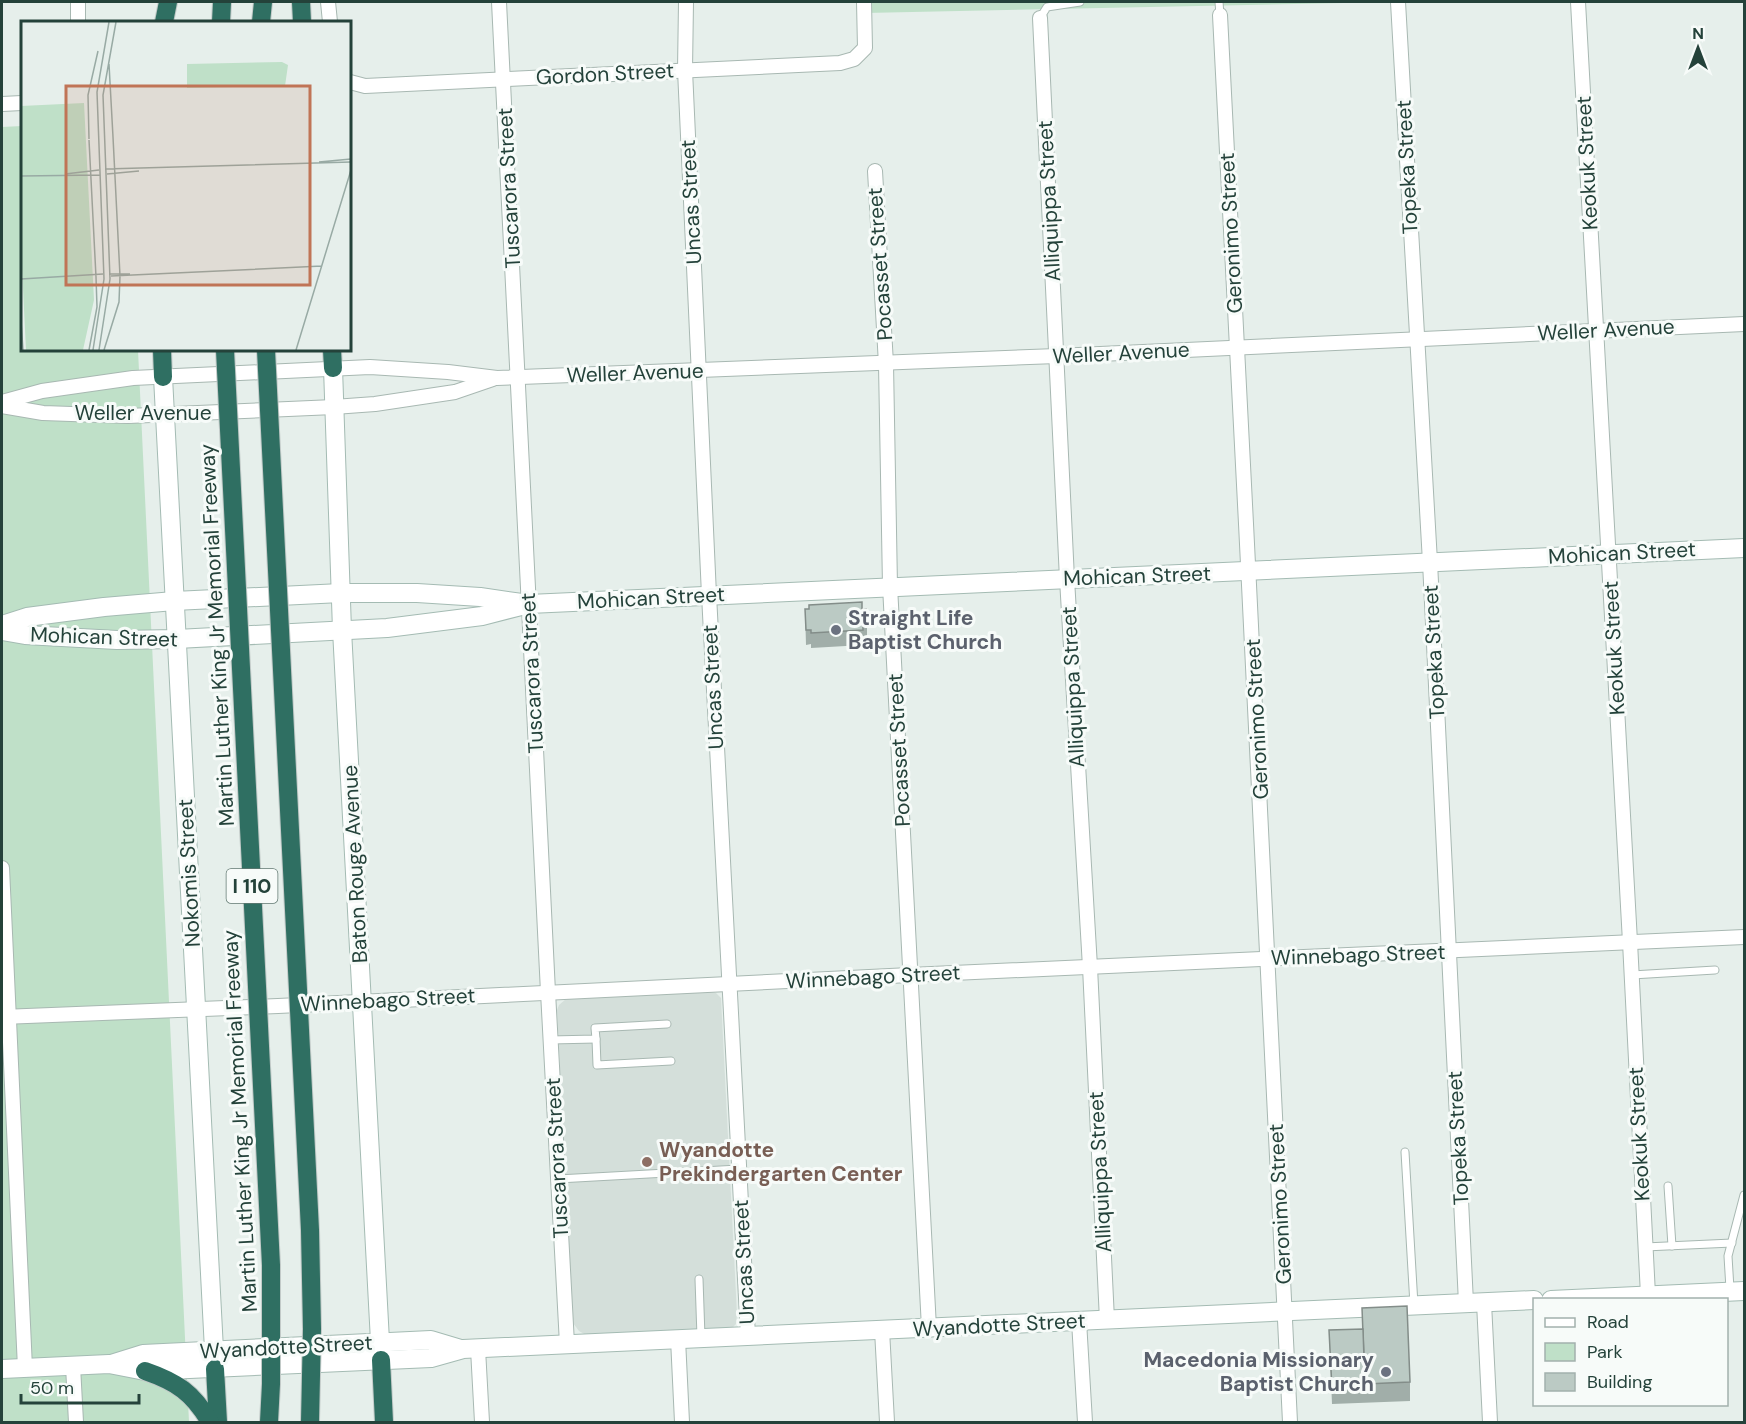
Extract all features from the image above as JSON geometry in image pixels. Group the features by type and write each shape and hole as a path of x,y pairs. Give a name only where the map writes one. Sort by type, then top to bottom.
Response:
{"highway":[{"path":"164,21 168,2"},
{"path":"221,21 222,2"},
{"path":"261,21 262,2"},
{"path":"301,2 302,21"},
{"path":"162,351 162,377"},
{"name":"Martin Luther King Jr Memorial Freeway","path":"225,351 270,1254 269,1422"},
{"name":"I 110","path":"266,351 310,1230 312,1329 310,1422"},
{"path":"332,351 333,369"},
{"path":"381,1351 384,1422"},
{"path":"215,1369 218,1422"},
{"path":"145,1371 172,1381 183,1388 194,1398 210,1422"}],"street":[{"path":"78,2 78,21"},
{"path":"328,2 330,21"},
{"name":"Tuscarora Street","path":"499,2 567,1344"},
{"name":"Uncas Street","path":"686,2 685,70 709,595 748,1336"},
{"name":"Gordon Street","path":"351,82 365,86 840,63 854,59 865,48 864,2"},
{"name":"Topeka Street","path":"1398,2 1430,562 1466,1303"},
{"name":"Keokuk Street","path":"1578,2 1648,1295"},
{"name":"Geronimo Street","path":"1220,8 1269,959 1290,1422"},
{"name":"Alliquippa Street","path":"1040,18 1067,579 1090,967 1107,1320"},
{"path":"2,104 21,103"},
{"name":"Pocasset Street","path":"874,171 886,363 890,586 929,1328"},
{"name":"Weller Avenue","path":"2,404 42,391 133,378 370,367 497,378 1057,356 1744,324"},
{"name":"Baton Rouge Avenue","path":"333,369 342,630 381,1351"},
{"name":"Nokomis Street","path":"162,377 215,1369"},
{"name":"Weller Avenue","path":"2,404 43,413 128,416 334,407 375,404 455,392 497,378"},
{"name":"Mohican Street","path":"2,625 27,617 104,607 174,601 341,593 417,592 529,604 1744,548"},
{"name":"Mohican Street","path":"2,631 25,635 117,640 177,639 387,628 482,616 529,604"},
{"path":"2,868 6,1017 25,1368"},
{"name":"Winnebago Street","path":"6,1017 1744,938"},
{"path":"1575,1298 1737,1291"},
{"name":"Wyandotte Street","path":"2,1369 109,1364 143,1354 214,1350 381,1351 432,1358 471,1349 1533,1300"},
{"path":"1484,1302 1490,1422"},
{"path":"1079,1321 1085,1422"},
{"path":"882,1330 887,1422"},
{"path":"678,1340 682,1422"},
{"path":"471,1349 482,1422"},
{"name":"Wyandotte Street","path":"109,1364 145,1371 215,1369 381,1351"},
{"path":"73,1366 76,1422"}],"lane":[{"path":"1040,18 1047,7 1080,2"},
{"path":"1632,975 1715,970"},
{"path":"667,1024 595,1028 597,1065 671,1061"},
{"path":"550,1040 596,1039"},
{"path":"1405,1152 1414,1306"},
{"path":"558,1179 739,1169"},
{"path":"1668,1186 1672,1246"},
{"path":"1737,1291 1728,1256 1744,1195"},
{"path":"1645,1247 1732,1243"},
{"path":"699,1279 701,1338"}],"shaded area":[{"name":"Wyandotte Prekindergarten Center","path":"704,991 716,993 721,998 736,1324 732,1328 586,1335 579,1331 573,1323 557,1010 566,999"}],"green space":[{"path":"864,2 1393,2 865,13"},
{"path":"21,126 21,351 138,351 189,1422 2,1422 2,127"}],"building":[{"path":"862,602 862,610 866,609 867,622 863,622 863,630 811,633 811,630 806,630 805,609 809,609 809,605"},
{"name":"Macedonia Missionary Baptist Church","path":"1407,1306 1410,1382 1365,1384 1362,1308"},
{"path":"1363,1329 1365,1388 1332,1389 1329,1330"}],"place":[{"name":"Straight Life Baptist Church","path":"836,630"},
{"name":"Wyandotte Prekindergarten Center","path":"647,1162"},
{"name":"Macedonia Missionary Baptist Church","path":"1386,1372"}]}
